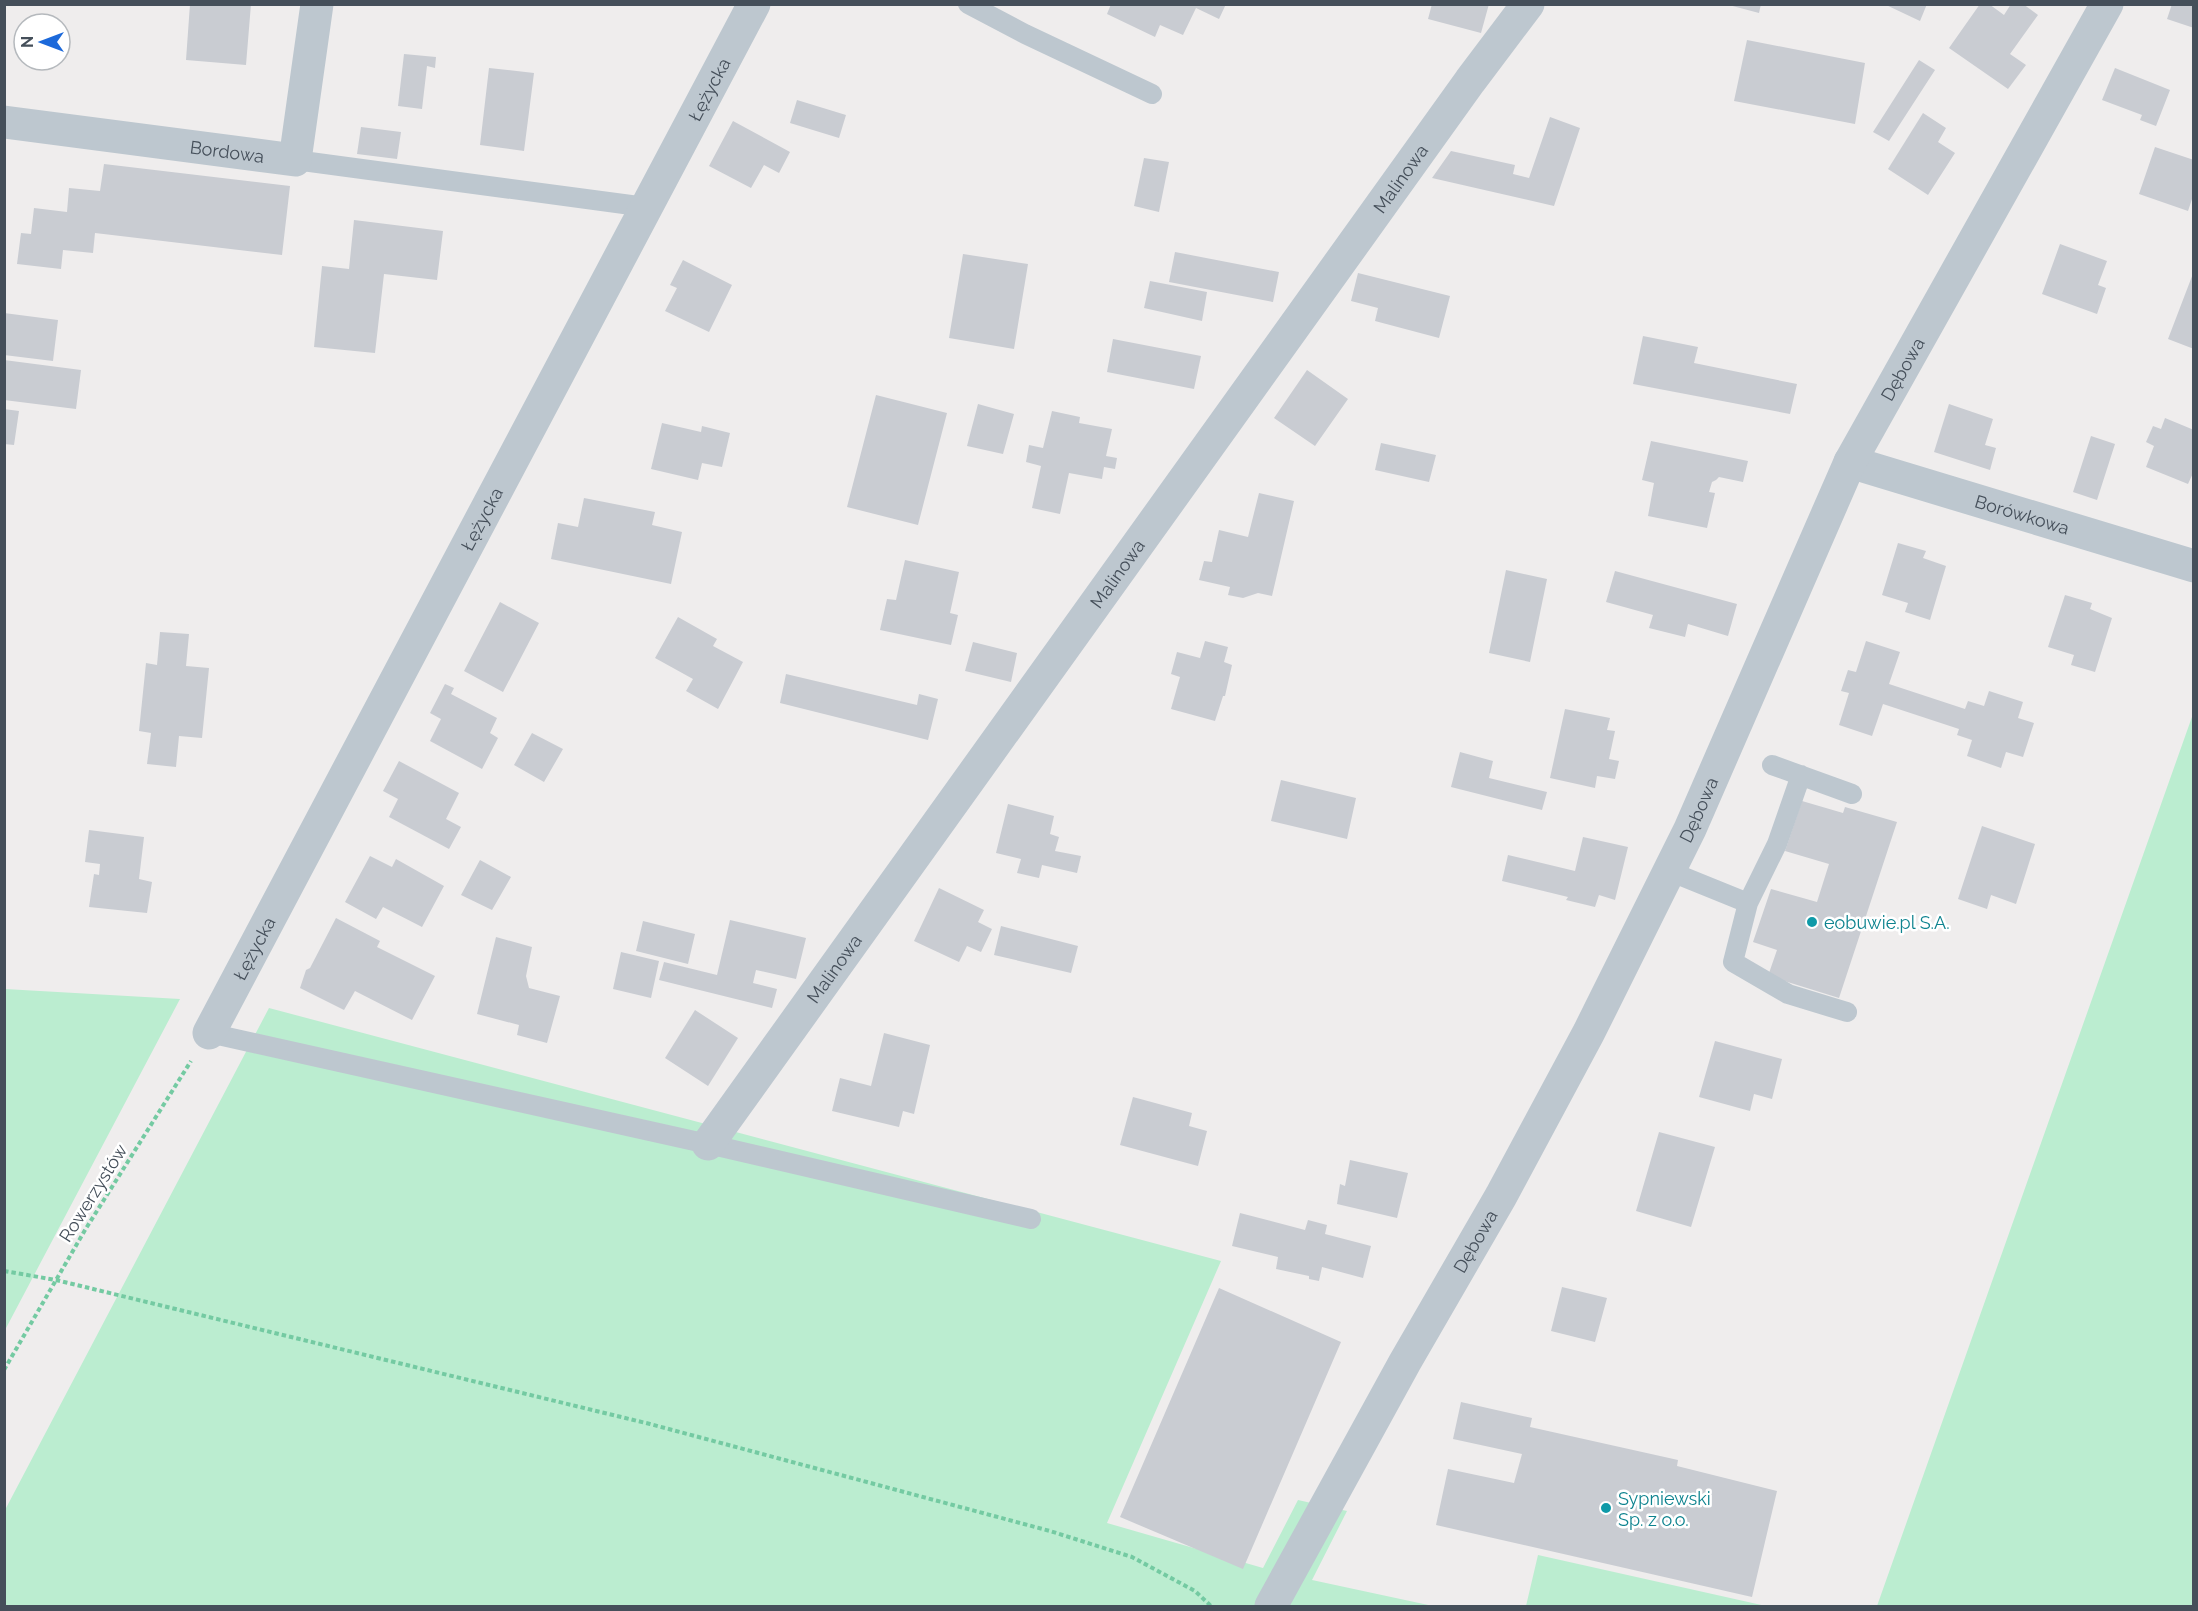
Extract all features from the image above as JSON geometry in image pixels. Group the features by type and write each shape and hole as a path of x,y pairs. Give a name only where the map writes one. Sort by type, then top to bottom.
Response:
{"street":[{"path":"295,160 317,4"},
{"name":"Łężycka","path":"209,1033 754,4"},
{"name":"Malinowa","path":"708,1144 1528,4"},
{"name":"Dębowa","path":"1271,1606 1567,1073 1690,829 1850,462 2107,4"},
{"name":"Bordowa","path":"4,122 295,160"},
{"name":"Borówkowa","path":"1850,462 2193,566"}],"lane":[{"path":"968,4 1025,34 1152,94"},
{"path":"295,160 646,207"},
{"path":"1772,765 1852,794"},
{"path":"1801,776 1777,844 1748,903 1733,962 1788,994 1847,1012"},
{"path":"1669,871 1748,903"},
{"path":"209,1033 708,1144 1031,1219"}],"path":[{"name":"Rowerzystów","path":"4,1370 85,1230 209,1033"},
{"path":"4,1271 56,1280 650,1424 1050,1532 1132,1557 1195,1591 1211,1606"}],"green space":[{"path":"2193,714 2193,1606 1877,1606"},
{"path":"4,989 180,999 5,1330"},
{"path":"269,1008 1221,1261 1107,1523 1263,1568 1298,1500 1347,1511 1312,1580 1433,1606 5,1606 5,1510"},
{"path":"1538,1555 1766,1606 1526,1606"}],"building":[{"path":"190,4 251,4 246,65 186,60"},
{"path":"1111,4 1226,4 1219,19 1196,8 1183,35 1160,25 1155,37 1107,14"},
{"path":"1432,4 1489,4 1481,33 1428,19"},
{"path":"1725,4 1761,4 1759,13"},
{"path":"1884,4 1927,4 1920,21"},
{"path":"1980,4 1989,4 2004,15 2011,4 2023,4 2038,15 2010,54 2026,65 2008,89 1949,48"},
{"path":"2172,4 2194,4 2194,28 2167,19"},
{"path":"1747,40 1865,63 1855,124 1734,101"},
{"path":"404,54 436,57 435,68 427,66 422,109 398,106"},
{"path":"1919,60 1935,70 1889,141 1873,132"},
{"path":"489,68 534,73 524,151 480,145"},
{"path":"2115,68 2170,90 2156,126 2140,120 2142,115 2102,100"},
{"path":"797,100 846,115 839,138 790,123"},
{"path":"1923,113 1946,128 1938,142 1955,153 1928,195 1888,169"},
{"path":"1550,117 1580,128 1554,206 1432,178 1451,151 1515,165 1513,174 1529,178"},
{"path":"733,121 790,152 779,173 764,165 751,188 709,166"},
{"path":"361,127 401,132 397,159 357,154"},
{"path":"2155,147 2194,160 2194,193 2188,211 2139,194"},
{"path":"1144,158 1169,162 1159,212 1134,206"},
{"path":"104,164 290,186 282,255 95,233 93,253 63,250 61,269 17,264 21,233 31,234 34,208 67,212 69,188 100,191"},
{"path":"354,220 443,231 437,280 384,274 375,353 314,347 322,266 349,269"},
{"path":"2060,244 2107,261 2098,285 2106,288 2097,314 2042,294"},
{"path":"1175,252 1279,272 1273,302 1169,282"},
{"path":"963,254 1028,264 1014,349 949,338"},
{"path":"683,260 732,285 709,332 665,311 677,288 670,285"},
{"path":"2194,271 2194,349 2168,339"},
{"path":"1358,273 1450,296 1439,338 1375,321 1378,308 1351,301"},
{"path":"1150,281 1207,292 1202,321 1144,308"},
{"path":"4,313 58,320 53,361 4,355"},
{"path":"1643,336 1698,347 1694,363 1797,384 1790,414 1633,384"},
{"path":"1113,339 1201,356 1194,389 1107,372"},
{"path":"4,360 81,370 76,409 4,400"},
{"path":"1307,370 1348,399 1315,446 1274,418"},
{"path":"876,395 947,413 918,525 847,507"},
{"path":"978,404 1014,414 1003,454 967,446"},
{"path":"1949,404 1993,419 1985,445 1996,448 1990,470 1934,452"},
{"path":"4,409 19,411 14,445 4,444"},
{"path":"1052,411 1080,417 1079,423 1112,429 1106,456 1117,458 1115,469 1104,467 1102,479 1069,473 1060,514 1032,508 1041,466 1026,462 1029,445 1043,448"},
{"path":"2165,418 2194,430 2194,471 2188,484 2146,467 2154,446 2146,442 2153,426 2161,429"},
{"path":"662,423 701,432 702,426 730,433 722,467 702,463 698,480 651,469"},
{"path":"2091,436 2115,444 2097,500 2073,492"},
{"path":"1651,441 1748,461 1743,482 1719,477 1712,482 1709,492 1715,493 1707,528 1648,516 1654,483 1642,480"},
{"path":"1381,443 1436,455 1429,482 1375,470"},
{"path":"1259,493 1294,501 1272,596 1258,593 1243,598 1228,595 1230,587 1199,580 1204,561 1212,562 1219,530 1248,537"},
{"path":"584,498 655,512 652,525 682,532 671,584 551,559 558,523 578,527"},
{"path":"1898,543 1926,551 1923,558 1946,566 1930,620 1905,612 1908,603 1882,595"},
{"path":"905,560 959,572 950,613 958,615 951,645 880,630 887,599 896,600"},
{"path":"1506,570 1547,579 1530,662 1489,653"},
{"path":"1615,571 1737,604 1728,636 1688,624 1685,637 1649,628 1653,615 1606,602"},
{"path":"2065,595 2092,603 2090,609 2112,618 2095,672 2071,665 2074,655 2048,647"},
{"path":"500,602 539,623 503,692 464,671"},
{"path":"678,617 717,639 713,646 743,662 718,709 686,691 693,679 655,658"},
{"path":"160,632 189,634 186,666 209,668 202,738 179,736 176,767 147,764 151,733 139,731 146,663 157,665"},
{"path":"1205,641 1228,647 1224,662 1232,665 1225,696 1223,696 1215,721 1171,709 1180,677 1171,674 1177,652 1200,658"},
{"path":"1866,641 1900,652 1889,684 1965,709 1968,701 1984,706 1989,691 2023,702 2018,718 2034,723 2023,757 2006,752 2001,768 1967,756 1972,740 1957,735 1959,729 1883,704 1872,736 1839,725 1849,693 1841,691 1848,670 1856,672"},
{"path":"973,642 1017,653 1011,682 965,671"},
{"path":"786,674 917,705 919,694 938,699 928,740 780,703"},
{"path":"445,684 454,688 451,694 497,718 490,733 498,738 482,769 430,741 441,719 430,713"},
{"path":"1565,709 1610,718 1607,730 1615,731 1609,759 1619,761 1615,779 1597,776 1595,788 1550,778"},
{"path":"532,733 563,749 544,782 514,765"},
{"path":"1460,752 1493,761 1489,778 1547,792 1542,810 1451,787"},
{"path":"399,761 459,793 446,819 461,827 449,849 389,817 398,799 383,791"},
{"path":"1281,780 1356,798 1347,839 1271,821"},
{"name":"eobuwie.pl S.A.","path":"1802,801 1843,813 1845,807 1897,822 1839,998 1768,976 1777,950 1753,942 1771,889 1817,902 1829,864 1785,851"},
{"path":"1008,804 1054,816 1050,834 1059,837 1055,851 1081,856 1077,873 1042,865 1039,878 1017,873 1021,859 996,853"},
{"path":"1982,826 2035,844 2016,904 1991,895 1987,909 1958,899"},
{"path":"89,830 144,837 139,879 152,882 147,913 89,907 94,874 99,875 100,864 85,862"},
{"path":"1583,837 1628,847 1615,900 1599,895 1595,907 1566,900 1568,897 1502,881 1508,855 1575,871"},
{"path":"370,856 392,867 396,859 444,886 422,927 383,907 376,919 345,902"},
{"path":"480,860 511,877 492,910 461,895"},
{"path":"939,888 984,910 978,922 992,929 981,952 967,946 959,962 914,941"},
{"path":"336,918 380,941 377,947 435,976 412,1020 355,991 344,1010 300,988 306,970 310,968"},
{"path":"730,920 806,938 796,979 756,970 753,983 777,989 772,1008 659,980 664,962 717,975"},
{"path":"643,921 695,934 688,964 636,951"},
{"path":"1001,926 1078,946 1071,973 994,955"},
{"path":"496,937 532,947 526,976 529,988 560,996 547,1043 517,1035 519,1025 477,1014"},
{"path":"621,952 659,961 651,998 613,989"},
{"path":"695,1010 738,1038 708,1086 665,1058"},
{"path":"884,1033 930,1045 914,1114 903,1111 899,1127 832,1111 840,1078 871,1086"},
{"path":"1715,1041 1782,1059 1772,1099 1754,1094 1750,1111 1699,1097"},
{"path":"1133,1097 1192,1113 1189,1126 1207,1131 1198,1166 1120,1145"},
{"path":"1659,1132 1715,1147 1691,1227 1636,1211"},
{"path":"1350,1160 1408,1173 1397,1218 1337,1204 1340,1184 1345,1186"},
{"path":"1240,1213 1305,1230 1308,1220 1327,1225 1325,1234 1371,1246 1363,1278 1322,1267 1319,1281 1309,1279 1309,1276 1276,1269 1278,1257 1232,1246"},
{"path":"1562,1287 1607,1298 1595,1342 1551,1331"},
{"path":"1219,1288 1341,1342 1243,1569 1120,1517"},
{"name":"Sypniewski Sp. z o.o.","path":"1461,1402 1532,1418 1530,1427 1678,1460 1677,1466 1777,1491 1752,1597 1436,1525 1448,1469 1514,1483 1522,1454 1453,1439"}],"place":[{"name":"eobuwie.pl S.A.","path":"1812,922"},
{"name":"Sypniewski Sp. z o.o.","path":"1606,1508"}]}
